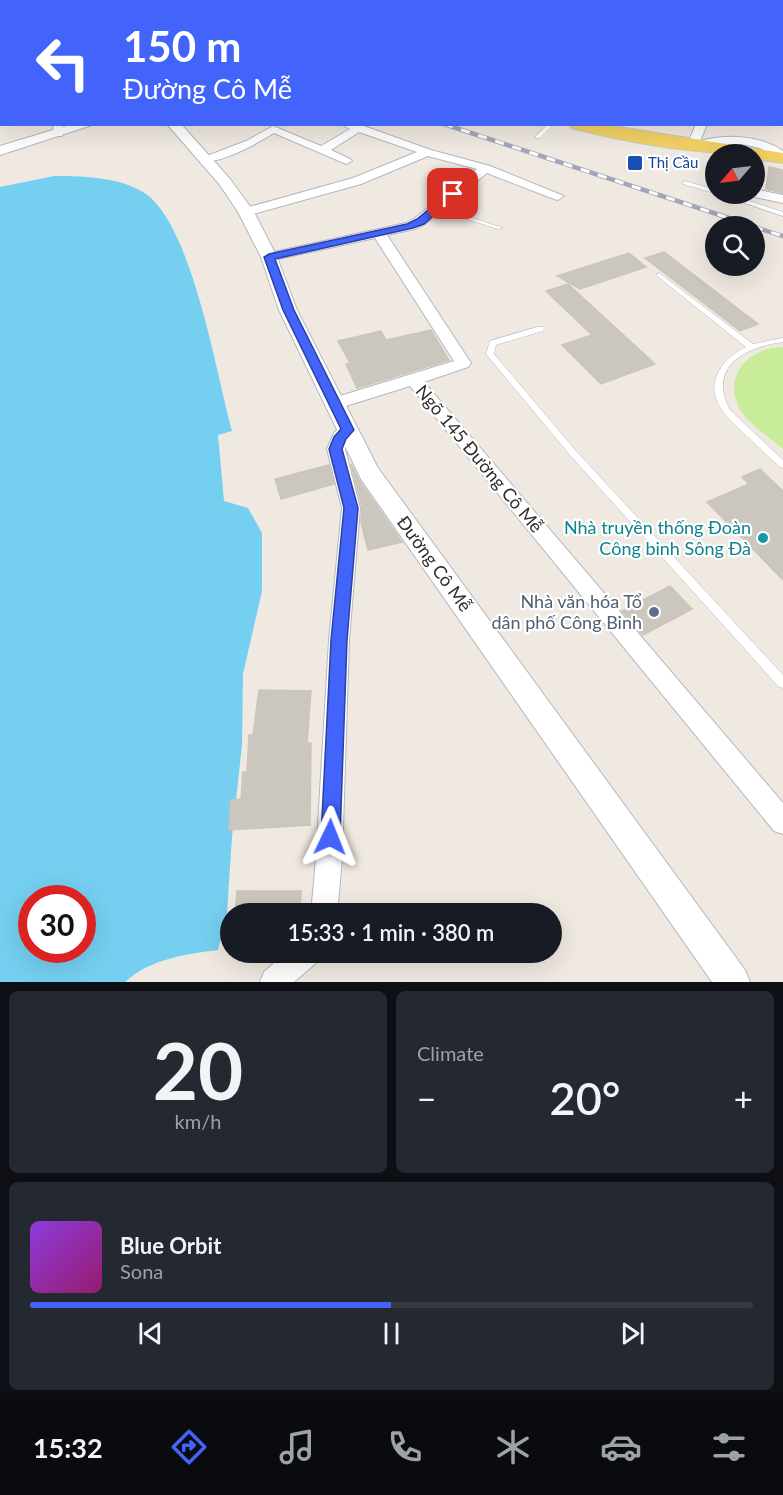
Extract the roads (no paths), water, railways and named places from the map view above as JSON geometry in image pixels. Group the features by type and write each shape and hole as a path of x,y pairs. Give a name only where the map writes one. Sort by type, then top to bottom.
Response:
{"main road":[{"path":"588,126 705,146"},
{"path":"765,155 783,157"}],"street":[{"path":"0,151 58,129 77,126"},
{"name":"Đường Cô Mễ","path":"175,126 225,182 246,212 269,257 288,310 369,473 733,982"},
{"path":"350,126 427,152 486,168 558,196"},
{"path":"696,145 701,126"},
{"path":"205,159 250,143 276,127 321,151 346,161"},
{"path":"321,151 357,129"},
{"path":"696,145 717,139 747,142 769,147 783,157"},
{"path":"246,212 357,181 427,152"},
{"path":"269,257 420,222 486,168"},
{"path":"765,198 783,199"},
{"path":"379,233 462,363 413,380"},
{"name":"Ngõ 145 Đường Cô Mễ","path":"333,404 413,380 783,822"},
{"path":"325,903 339,640 351,508 336,449 340,437 347,430"},
{"path":"274,982 295,963"}],"lane":[{"path":"538,137 550,126"},
{"path":"685,183 705,189"},
{"path":"764,204 783,214"},
{"path":"437,207 500,228"},
{"path":"659,275 751,347"},
{"path":"540,329 494,343 490,354 573,453 783,683"},
{"path":"783,340 751,347 736,356 729,364 718,386 727,412 735,422 783,465"}],"water":[{"path":"54,176 105,179 130,186 151,198 166,217 180,243 202,307 232,431 218,435 224,501 248,508 262,533 262,591 243,674 242,745 228,903 220,903 218,950 181,956 157,963 125,982 0,982 0,187"}],"railway":[{"path":"450,126 723,216"},
{"path":"765,230 783,236"}],"place":[{"name":"Thị Cầu","path":"635,163"},
{"name":"Nhà truyền thống Đoàn Công binh Sông Đà","path":"763,538"},
{"name":"Nhà văn hóa Tổ dân phố Công Binh","path":"654,612"}]}
